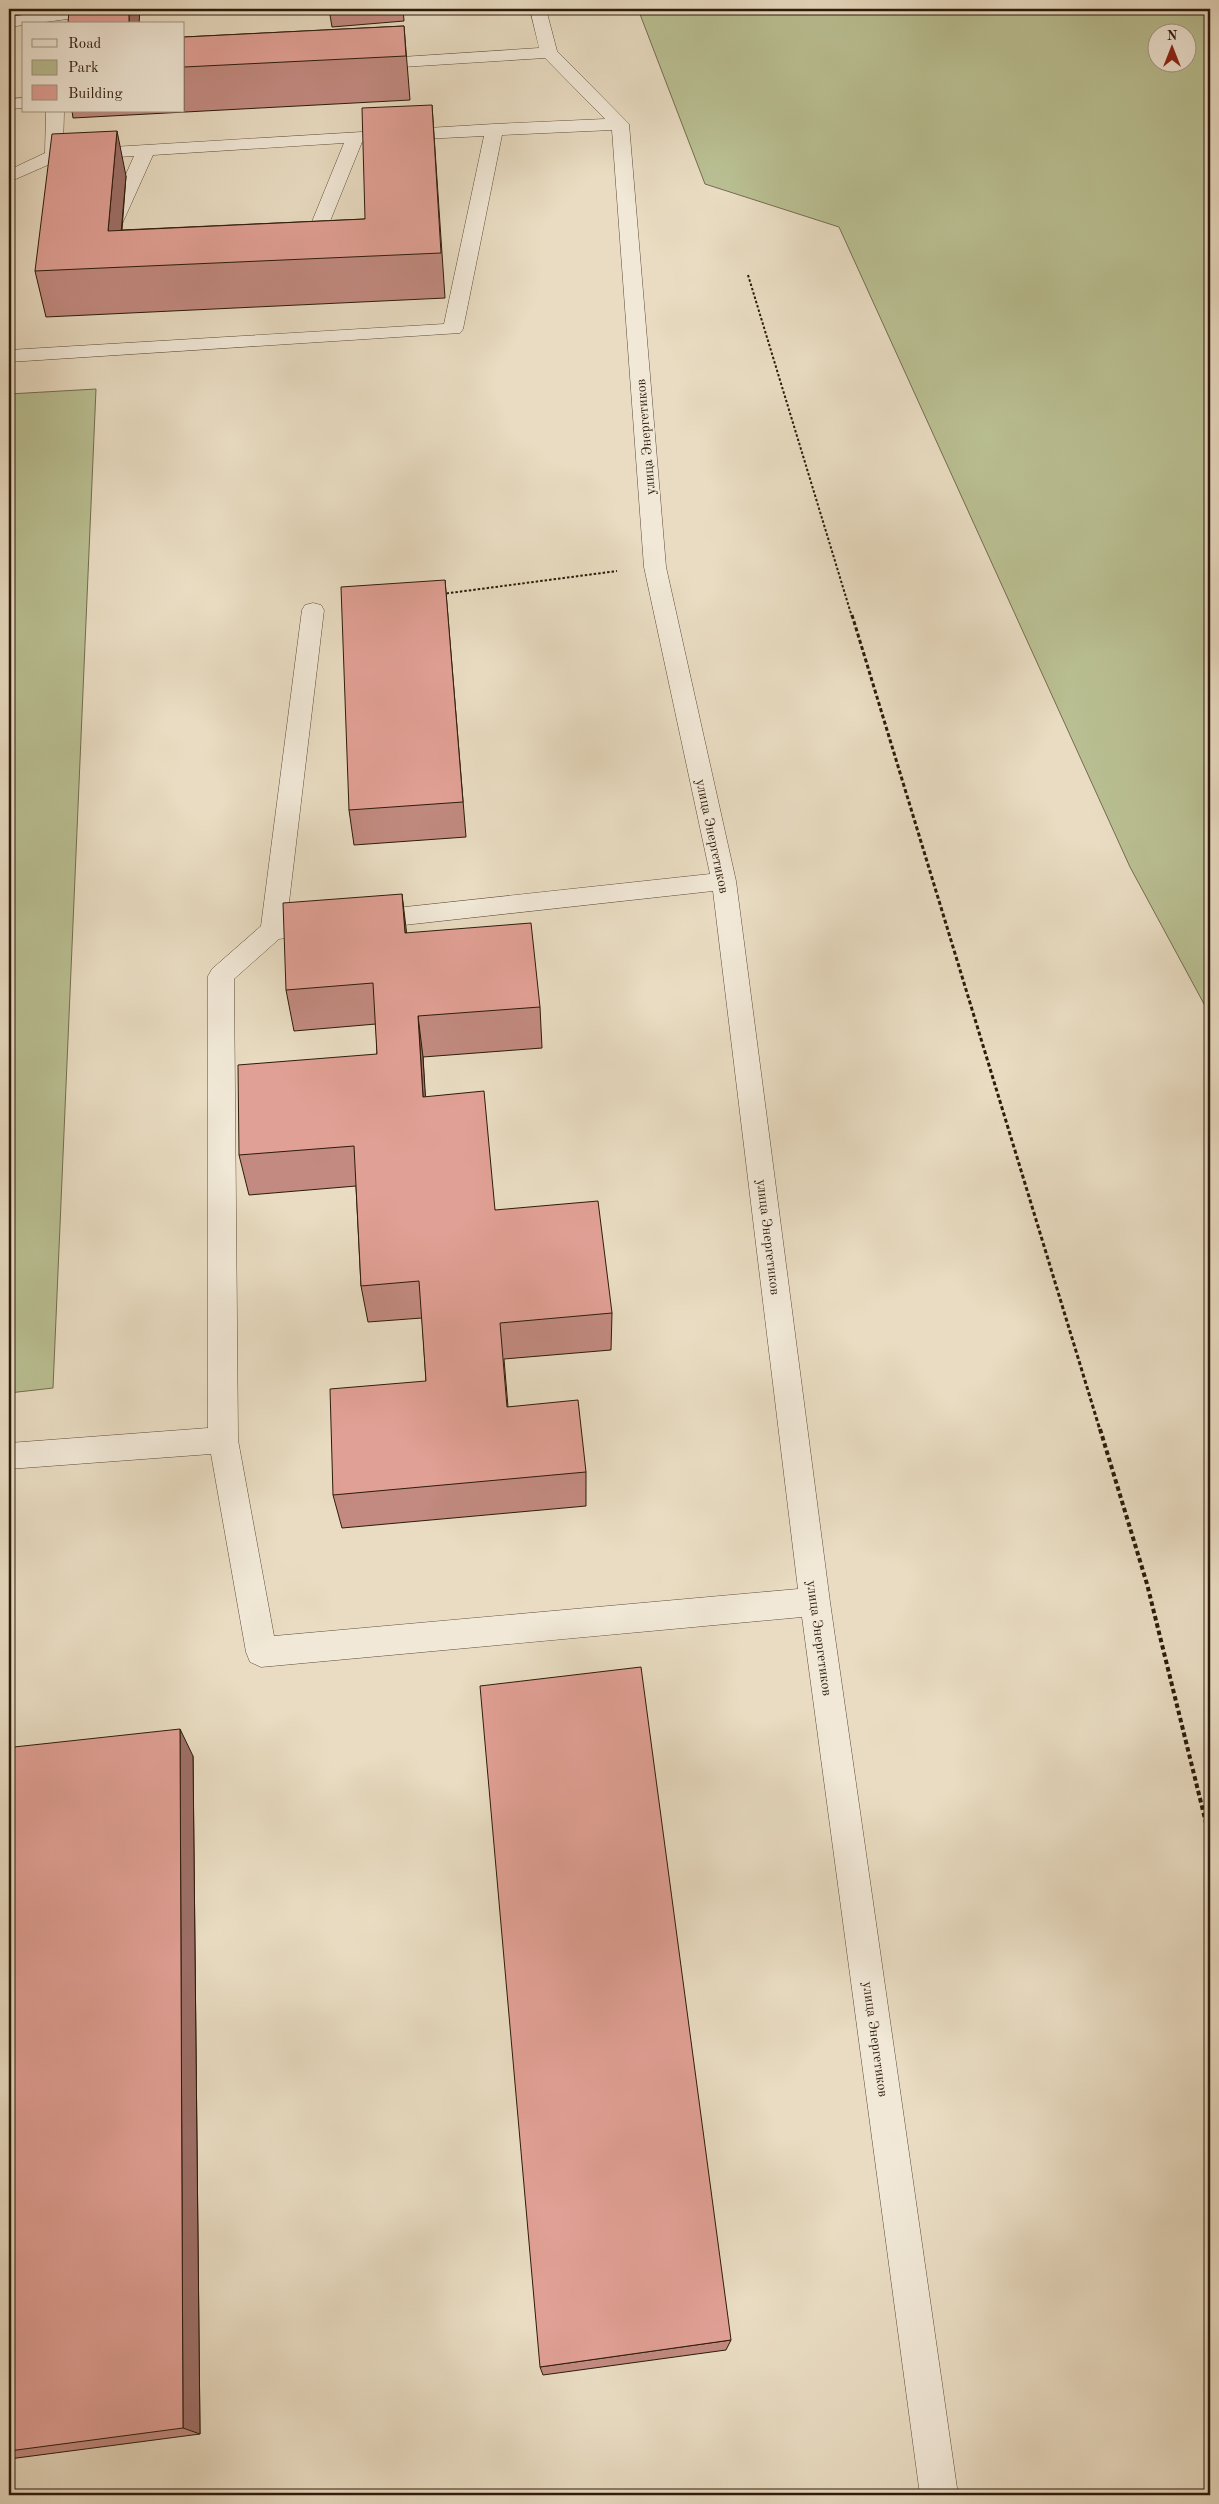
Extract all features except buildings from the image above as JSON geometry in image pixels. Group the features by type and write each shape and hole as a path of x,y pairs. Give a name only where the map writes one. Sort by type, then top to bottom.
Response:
{"street":[{"path":"9,22 104,9"},
{"path":"538,9 549,53 620,124"},
{"path":"351,65 549,53"},
{"path":"9,104 22,103"},
{"path":"54,156 55,112"},
{"path":"9,177 54,156 355,136 620,124"},
{"name":"улица Энергетиков","path":"620,124 655,567 724,881 815,1602 940,2495"},
{"path":"9,356 453,329 494,129"},
{"path":"295,263 305,262 355,136"},
{"path":"102,248 146,150"},
{"path":"273,930 313,610"},
{"path":"724,881 273,930 221,976 222,1440 261,1652 815,1602"},
{"path":"9,1456 222,1440"}],"path":[{"path":"748,275 1147,1584 1210,1839"},
{"path":"440,594 655,567"}],"green space":[{"path":"638,9 1210,9 1210,1015 1130,867 839,227 705,184"},
{"path":"96,389 53,1388 9,1393 9,394"}]}
